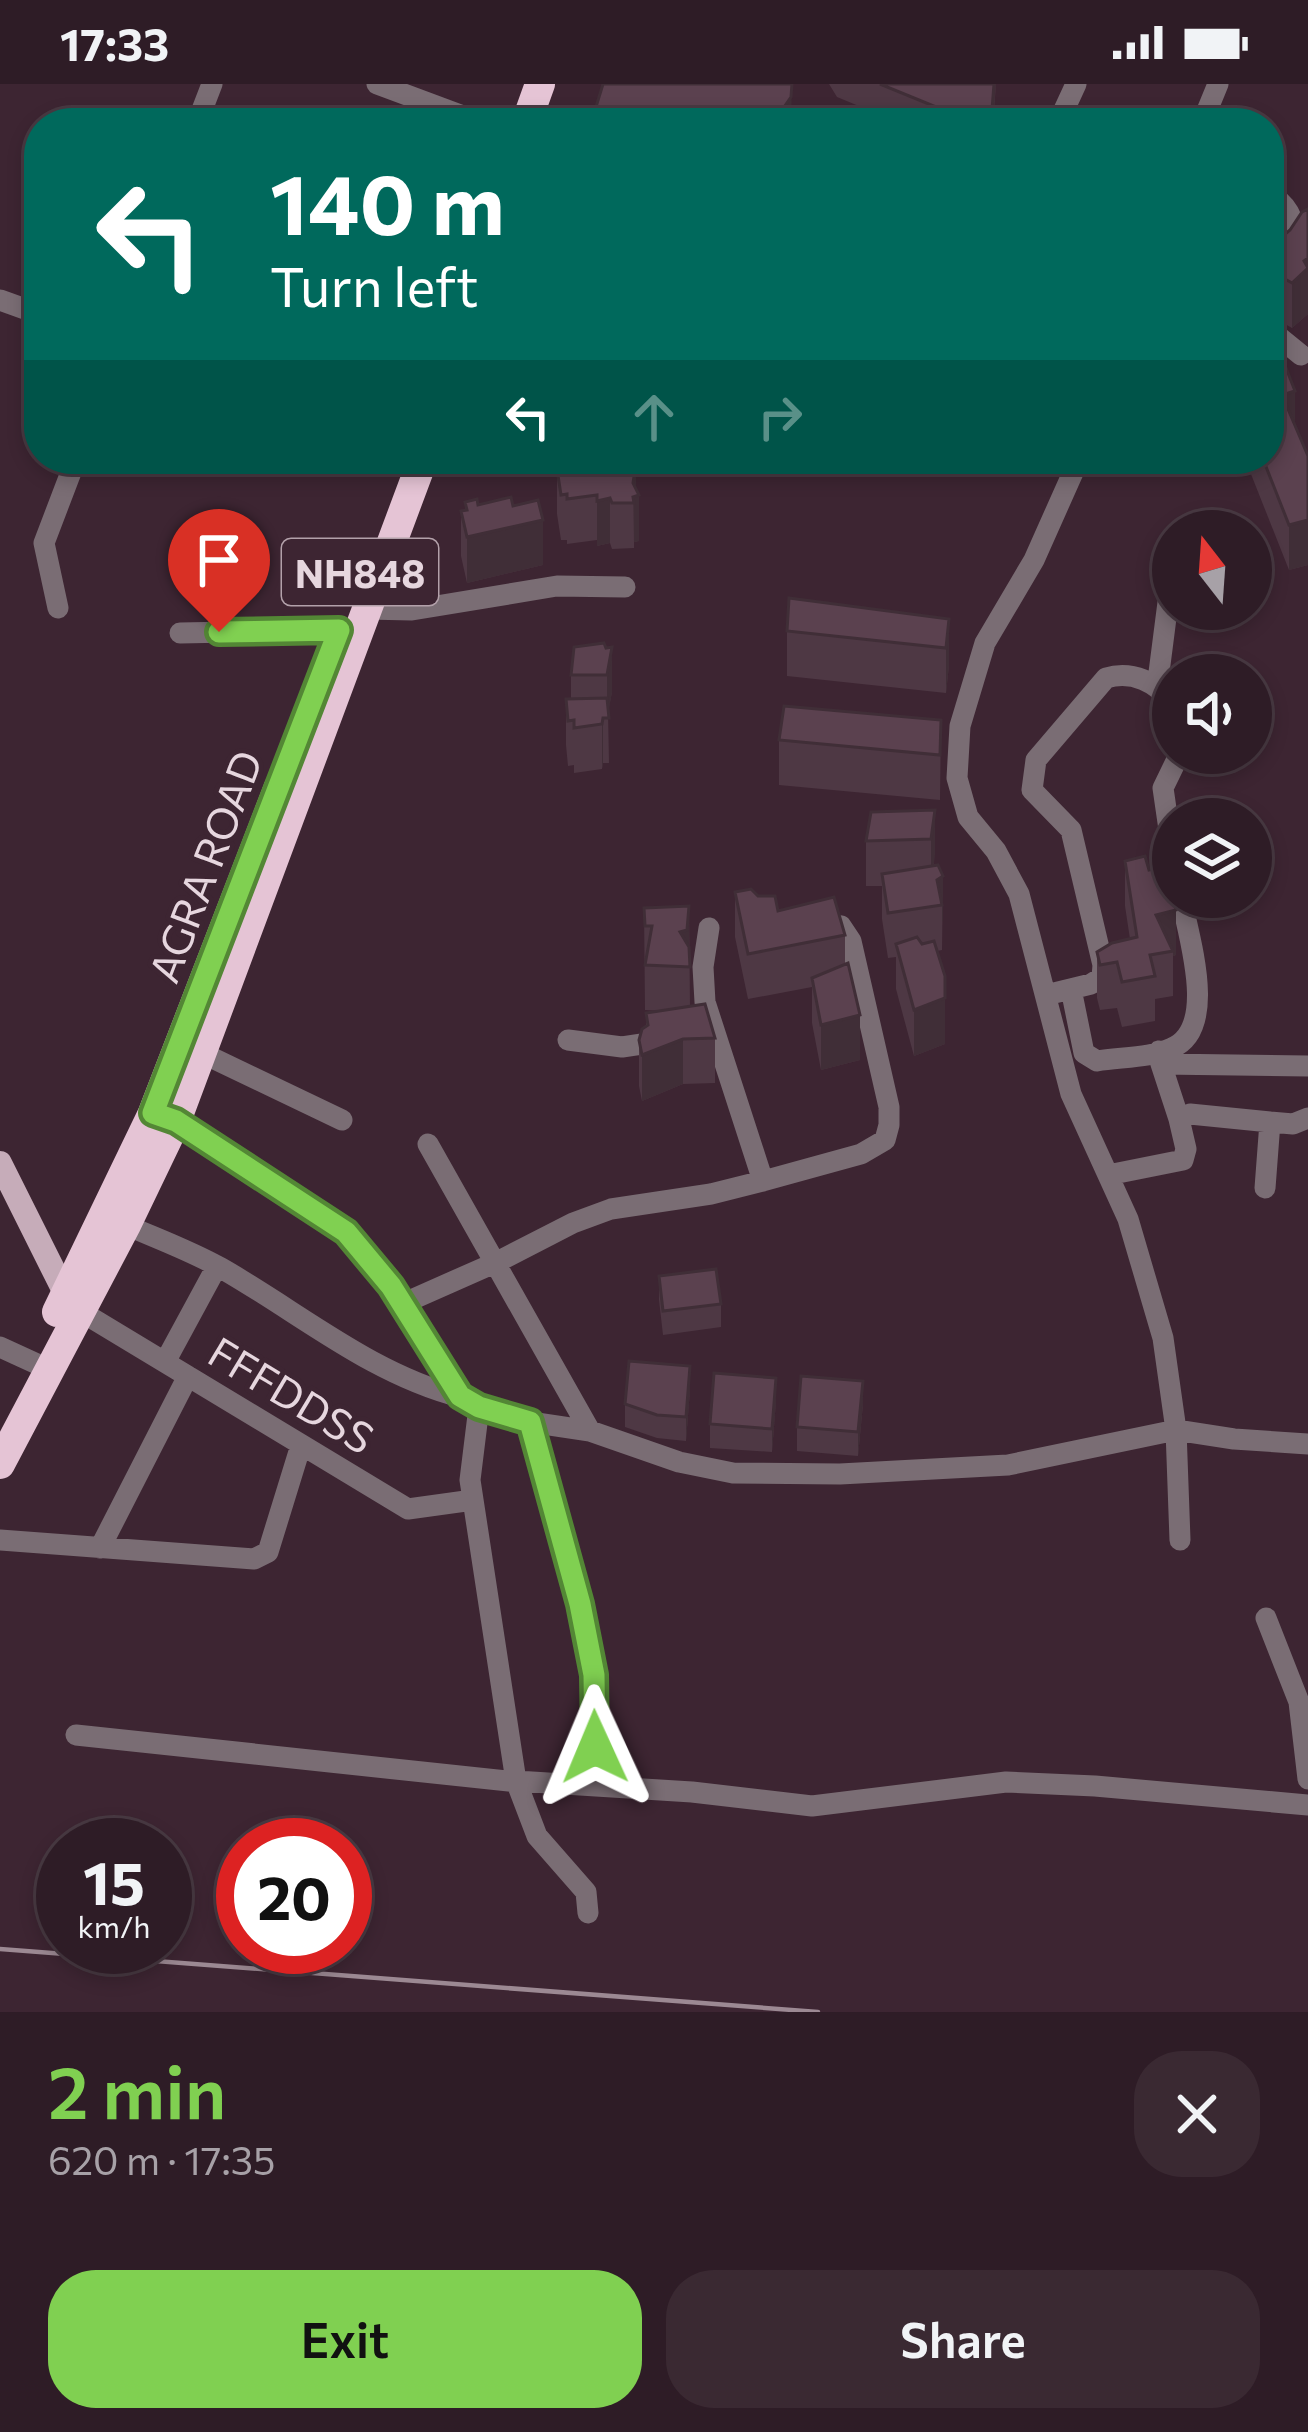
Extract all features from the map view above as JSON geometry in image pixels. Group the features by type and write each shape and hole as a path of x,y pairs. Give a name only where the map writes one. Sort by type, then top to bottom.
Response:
{"highway":[{"name":"AGRA ROAD","path":"73,1303 126,1225 396,474"},
{"name":"AGRA ROAD","path":"73,1303 202,1053 417,474"},
{"name":"NH848","path":"0,1464 40,1366 73,1303"},
{"name":"NH848","path":"0,1424 40,1366"}],"main road":[{"path":"0,1162 73,1303"}],"street":[{"path":"376,84 441,108"},
{"path":"1284,204 1295,226 1295,240 1284,252"},
{"path":"1284,264 1308,241"},
{"path":"58,608 44,543 70,474"},
{"path":"1072,474 1034,560 985,643 959,726 957,778 968,817 997,851 1019,894 1072,1094 1128,1219 1163,1338 1175,1430 1180,1540"},
{"path":"366,609 412,610 557,586 625,587"},
{"path":"180,633 339,630"},
{"path":"1046,995 1102,977 1103,965 1071,830 1032,790 1036,760 1106,679 1123,673 1152,689"},
{"path":"1160,1057 1193,1028 1200,1001 1184,918"},
{"path":"402,1304 573,1222 611,1209 763,1181 861,1154 885,1140 890,1125 851,941 841,926 785,926"},
{"path":"709,928 703,967 705,1002 697,1035 763,1181"},
{"path":"1071,989 1084,1053 1097,1061 1160,1057 1308,1066"},
{"path":"568,1040 622,1047 697,1035"},
{"path":"202,1053 342,1120"},
{"path":"1108,1175 1183,1160 1186,1149 1160,1057"},
{"path":"1179,1119 1190,1114 1293,1124 1308,1118"},
{"path":"165,1117 346,1232 470,1402 470,1480 517,1781 536,1836 586,1892 588,1913"},
{"path":"1265,1188 1270,1122"},
{"path":"428,1144 590,1431"},
{"path":"126,1225 218,1266 386,1370 425,1388 530,1422 590,1431 679,1462 733,1473 840,1474 1008,1465 1175,1430 1308,1444"},
{"path":"165,1362 218,1266"},
{"name":"FFFDDSS","path":"73,1303 408,1509 473,1500"},
{"path":"0,1347 40,1366"},
{"path":"100,1548 188,1376"},
{"path":"530,1422 580,1604 594,1675 595,1747"},
{"path":"0,1540 254,1559 268,1552 301,1444"},
{"path":"1266,1618 1299,1702 1308,1779"},
{"path":"76,1735 812,1806 1006,1782 1308,1805"}],"building":[{"path":"603,84 792,84 783,108 596,108"},
{"path":"880,84 994,84 992,108 936,107"},
{"path":"1308,209 1308,258 1304,261 1308,268 1292,283 1284,278 1284,235"},
{"path":"1284,363 1295,391 1284,394"},
{"path":"1284,400 1308,456 1308,520 1289,525 1269,474 1284,474"},
{"path":"558,474 634,474 639,495 633,497 634,503 612,503 610,498 597,501 597,495 567,499 567,494 561,495"},
{"path":"511,497 513,506 538,500 543,520 467,537 461,511 467,510 465,502 477,499 478,505"},
{"path":"789,598 949,619 946,648 787,631"},
{"path":"604,643 612,647 607,675 571,675 574,647"},
{"path":"607,698 609,718 603,718 602,724 574,728 574,720 568,721 566,699"},
{"path":"784,706 941,720 940,755 779,740"},
{"path":"935,810 931,839 866,841 871,812"},
{"path":"1145,856 1152,869 1152,918 1157,918 1173,951 1150,955 1155,976 1122,982 1117,962 1100,965 1097,952 1137,937 1125,861"},
{"path":"938,865 943,876 937,880 942,905 888,913 882,874"},
{"path":"751,889 758,896 775,896 778,911 834,897 845,935 748,954 735,892"},
{"path":"689,906 687,930 680,932 689,947 690,967 645,965 652,926 645,926 644,908"},
{"path":"917,937 922,944 934,941 945,976 945,998 914,1010 896,944"},
{"path":"848,963 860,1015 821,1025 812,978"},
{"path":"705,1004 715,1038 683,1039 642,1055 639,1040 648,1025 646,1013"},
{"path":"716,1269 721,1304 663,1311 659,1276"},
{"path":"629,1361 690,1366 686,1417 657,1415 625,1404"},
{"path":"714,1373 776,1378 772,1429 710,1424"},
{"path":"801,1376 863,1381 858,1432 797,1427"}],"railway":[{"path":"0,1949 818,2012"}],"route":[{"path":"219,632 339,630 153,1113 176,1121 346,1232 391,1286 460,1396 479,1407 530,1422 580,1604 594,1675 595,1747"}]}
